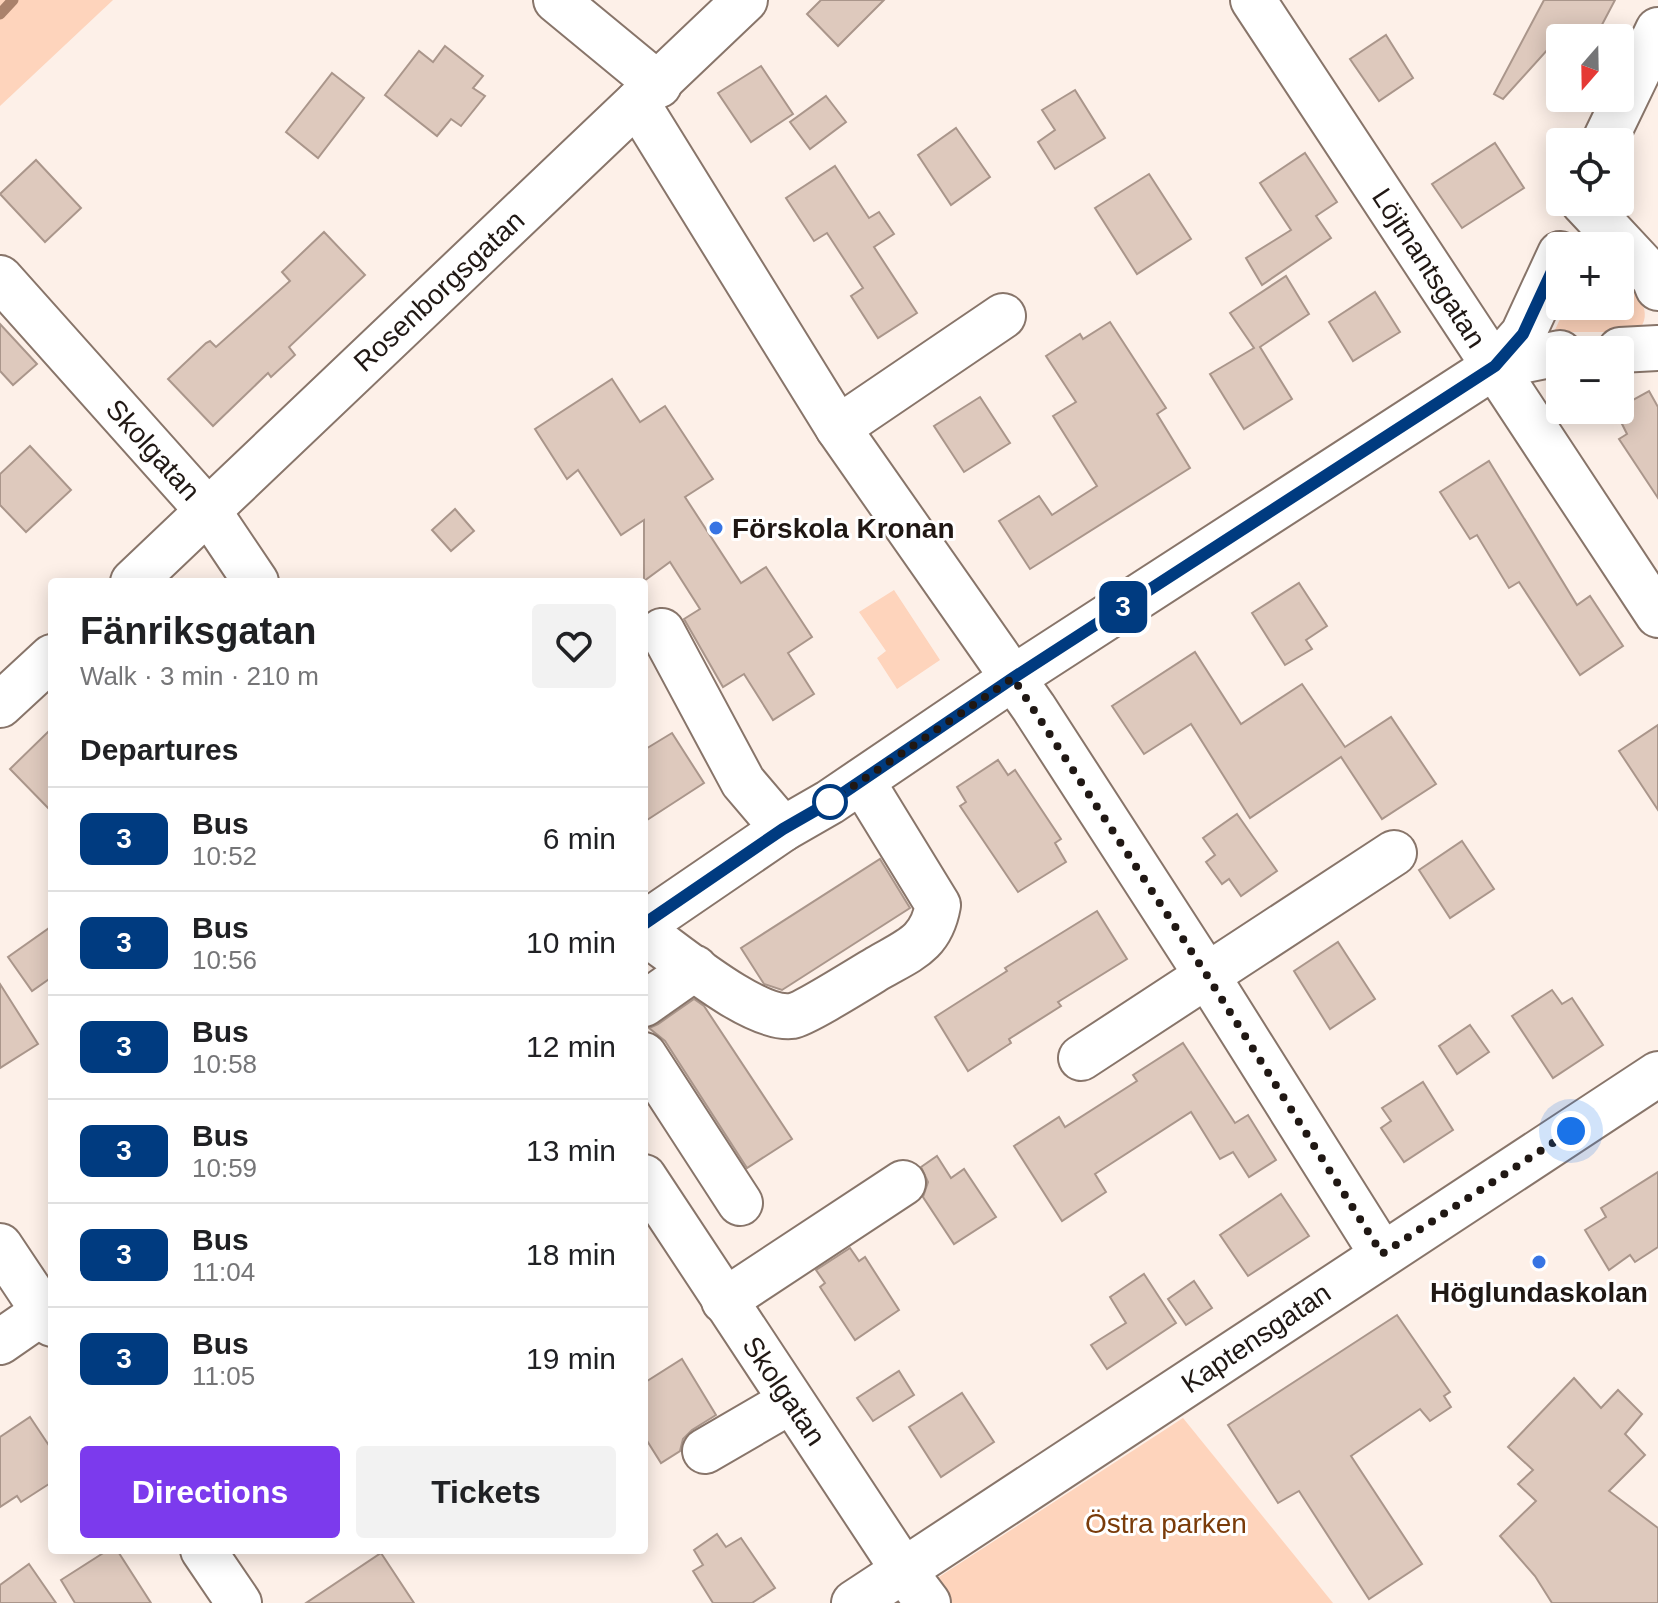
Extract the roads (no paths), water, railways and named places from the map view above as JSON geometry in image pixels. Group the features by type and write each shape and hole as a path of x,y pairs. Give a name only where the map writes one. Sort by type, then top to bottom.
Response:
{"street":[{"path":"556,0 648,94 838,428 1013,678 1206,974 1382,1254"},
{"name":"Rosenborgsgatan","path":"137,578 745,0"},
{"name":"Löjtnantsgatan","path":"1253,0 1658,615"},
{"path":"1611,128 1658,30"},
{"path":"1595,216 1654,278 1658,288"},
{"name":"Skolgatan","path":"0,278 209,512 253,578"},
{"path":"648,921 1013,678 1495,366 1523,334 1546,284"},
{"path":"838,428 1003,316"},
{"path":"1634,349 1658,348"},
{"path":"1495,366 1546,356"},
{"path":"662,631 743,782 783,829"},
{"path":"0,705 48,661"},
{"path":"648,935 740,1000 768,1012 793,1016 918,945 934,926 938,905 862,781"},
{"path":"1081,1058 1394,853"},
{"path":"648,1001 695,968"},
{"path":"648,1061 740,1203"},
{"name":"Kaptensgatan","path":"854,1603 916,1587 1382,1254 1658,1074"},
{"name":"Skolgatan","path":"648,1183 916,1587"},
{"path":"724,1301 903,1183"},
{"path":"0,1246 48,1313"},
{"path":"0,1342 48,1315"},
{"path":"705,1451 791,1401"},
{"path":"206,1554 239,1603"}],"waterway":[{"path":"0,14 13,0"}],"place":[{"name":"Förskola Kronan","path":"716,528"},
{"name":"Höglundaskolan","path":"1539,1262"}],"park label":[{"name":"Östra parken","path":"1166,1523"}]}
